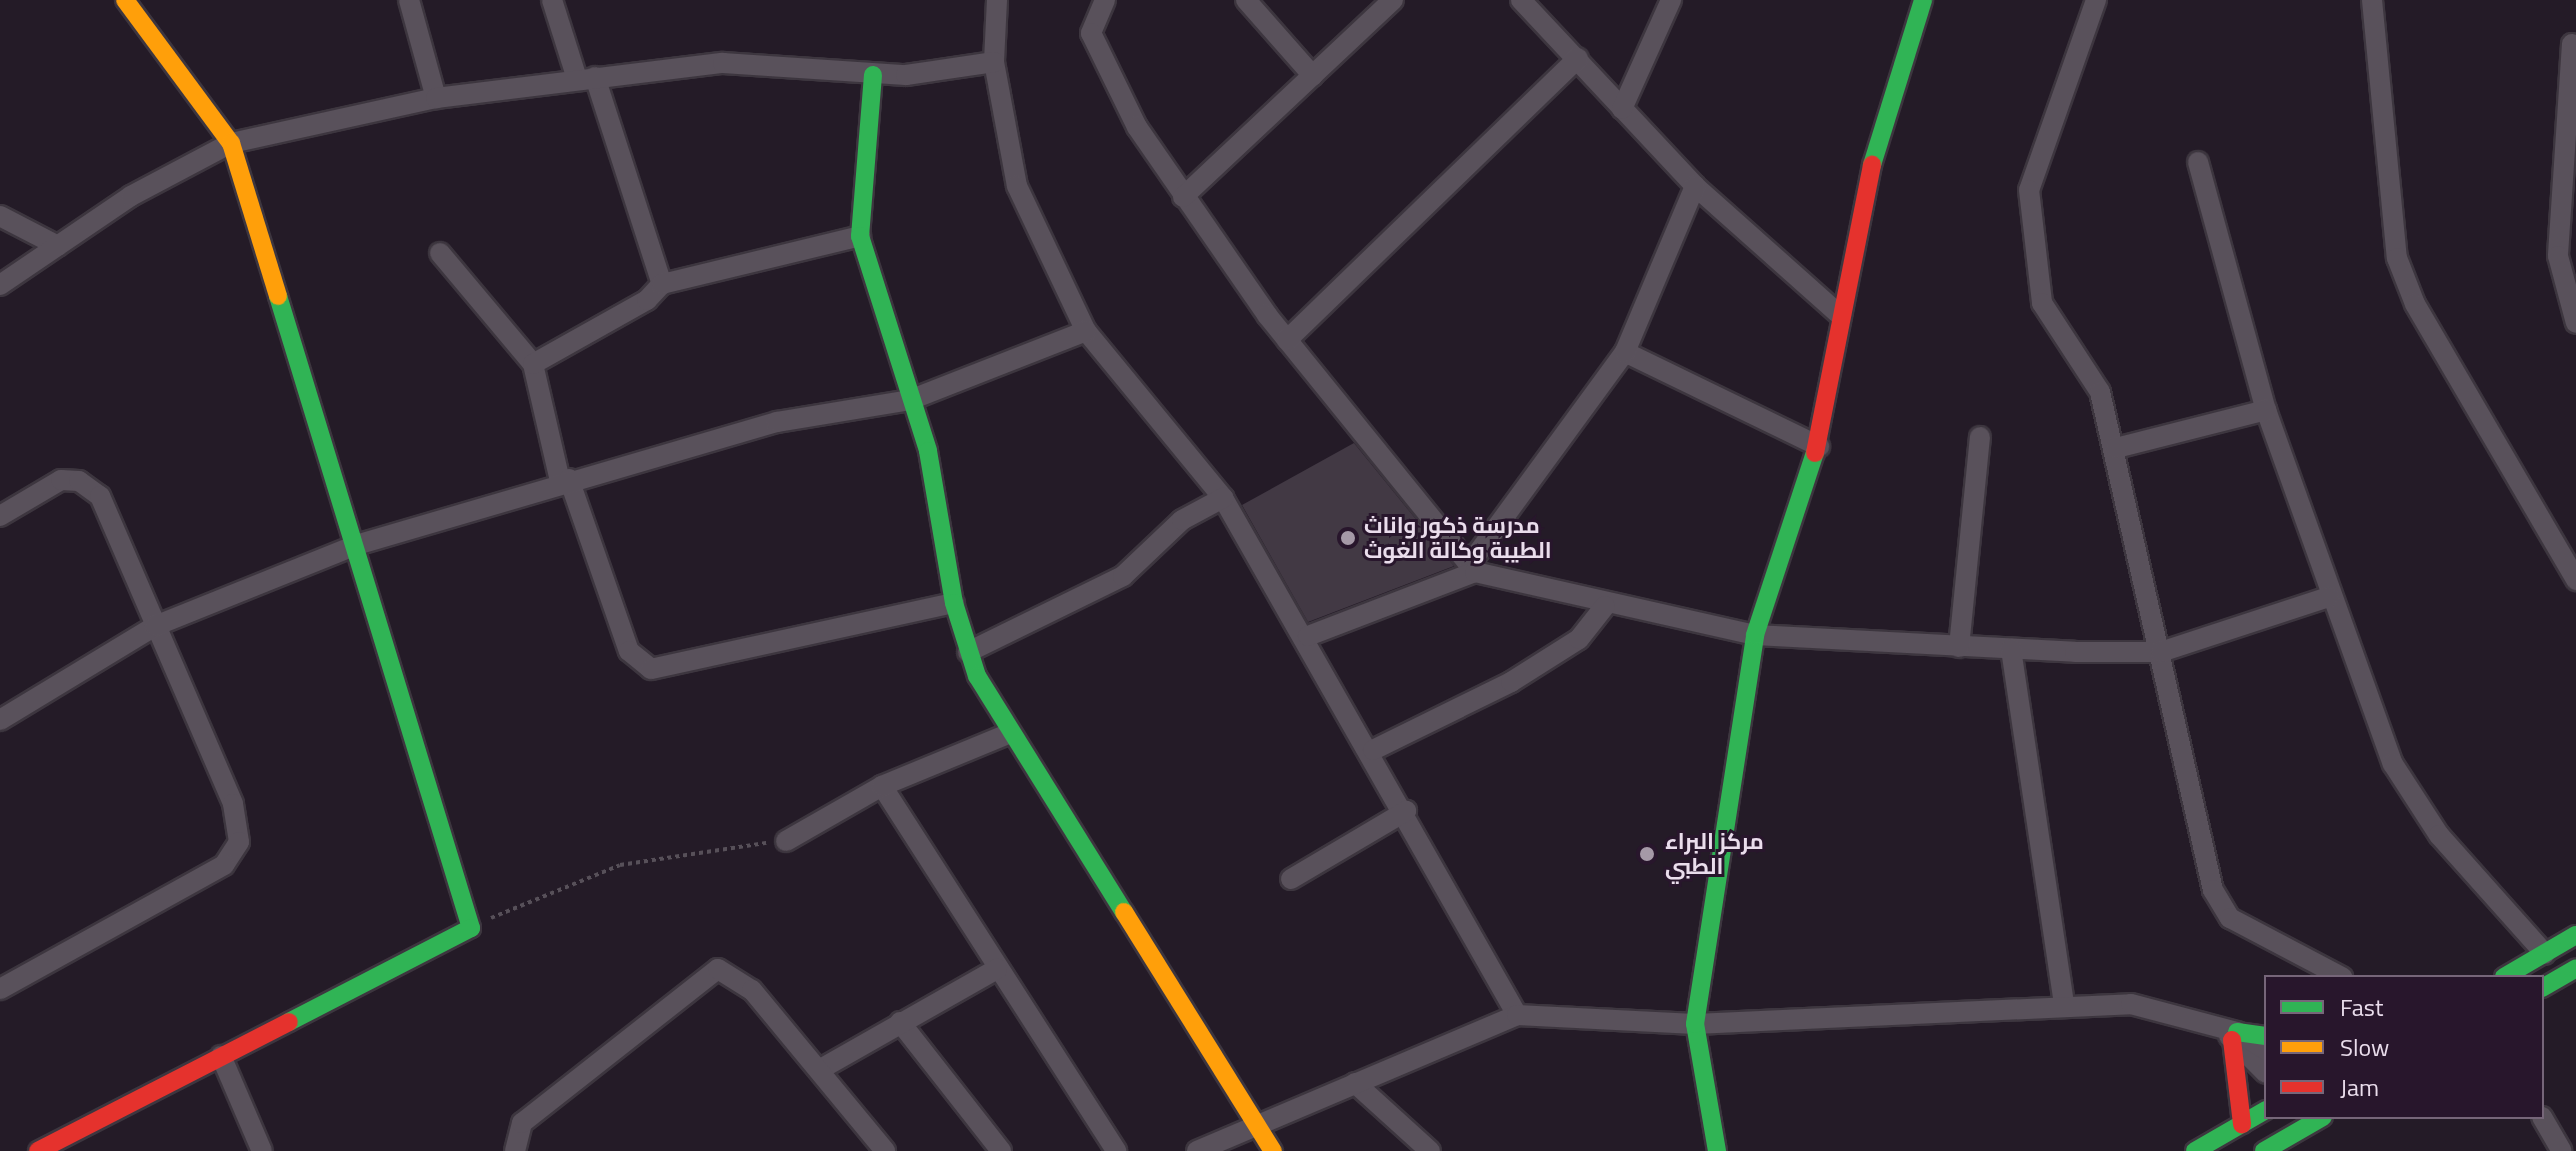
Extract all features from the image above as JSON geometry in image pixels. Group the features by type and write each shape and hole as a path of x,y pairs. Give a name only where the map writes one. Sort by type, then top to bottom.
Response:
{"street":[{"path":"409,0 436,98"},
{"path":"552,0 586,78 662,284"},
{"path":"997,0 994,62 1017,186 1086,331 1223,498 1308,636 1373,750 1517,1015"},
{"path":"1105,0 1091,33 1102,63 1183,197 1287,340 1472,568 1605,606 1755,635 2011,649 2161,652 2328,597"},
{"path":"1246,0 1313,76"},
{"path":"1183,197 1393,0"},
{"path":"1521,0 1695,186 1841,316"},
{"path":"1622,109 1671,0"},
{"path":"1717,1151 1695,1024 1755,635 1819,446 1864,190 1923,0"},
{"path":"2096,0 2035,164 2028,208 2047,319 2096,383 2116,448 2220,905 2230,918 2338,975"},
{"path":"2372,0 2397,258 2415,304 2576,580"},
{"path":"38,1151 471,928 231,143 124,1"},
{"path":"2572,44 2558,256 2564,301 2576,323"},
{"path":"1287,340 1578,58"},
{"path":"0,285 58,246 231,143 436,98 723,63 873,75 994,62"},
{"path":"873,75 860,236 928,451 954,603 968,652 1008,734 1260,1126 1273,1151"},
{"path":"2198,162 2266,410 2328,597 2408,795 2545,954"},
{"path":"1308,636 1472,568 1625,352 1695,186"},
{"path":"0,216 58,246"},
{"path":"533,364 647,300 662,284 860,236"},
{"path":"440,253 533,364 564,480 629,651 651,669 954,603"},
{"path":"0,720 155,626 356,545 564,480 819,411 910,400 1086,331"},
{"path":"1625,352 1819,446"},
{"path":"2116,448 2266,410"},
{"path":"1959,647 1980,437"},
{"path":"0,516 61,480 90,486 107,507 233,804 239,842 224,865 0,989"},
{"path":"968,652 1123,576 1182,520 1223,498"},
{"path":"1373,750 1522,675 1579,639 1605,606"},
{"path":"2011,649 2064,1005"},
{"path":"786,841 882,786 1008,734"},
{"path":"882,786 1116,1151"},
{"path":"1291,879 1406,811"},
{"path":"2508,975 2576,935"},
{"path":"2544,987 2576,968"},
{"path":"515,1151 522,1123 718,969 740,977 885,1151"},
{"path":"819,1070 997,969"},
{"path":"1197,1151 1517,1015 1695,1024 2131,1004 2231,1034 2264,1049"},
{"path":"900,1022 1001,1151"},
{"path":"2231,1034 2264,1036"},
{"path":"2231,1034 2264,1071"},
{"path":"2231,1034 2242,1124"},
{"path":"221,1056 262,1151"},
{"path":"1355,1083 1430,1151"},
{"path":"2195,1151 2264,1111"},
{"path":"2543,1119 2562,1151"},
{"path":"2264,1151 2311,1120"}],"path":[{"path":"471,928 620,865 786,841"}],"building":[{"name":"مدرسة ذكور واناث الطيبة وكالة الغوث","path":"1354,443 1454,566 1308,622 1242,505"}],"traffic: fast":[{"path":"1872,165 1923,0"},
{"path":"873,75 860,236 928,451 954,603 977,676 1124,912"},
{"path":"278,296 471,928 289,1022"},
{"path":"1717,1151 1695,1024 1755,635 1815,453"},
{"path":"2507,975 2576,935"},
{"path":"2544,987 2576,968"},
{"path":"2237,1032 2264,1036"},
{"path":"2195,1151 2264,1111"},
{"path":"2264,1151 2320,1119"}],"traffic: slow":[{"path":"125,0 231,143 278,296"},
{"path":"1124,912 1273,1151"}],"traffic: jam":[{"path":"1815,453 1872,165"},
{"path":"38,1151 289,1022"},
{"path":"2232,1040 2242,1124"}],"place":[{"name":"مدرسة ذكور واناث الطيبة وكالة الغوث","path":"1348,538"},
{"name":"مركز البراء الطبي","path":"1647,854"}]}
